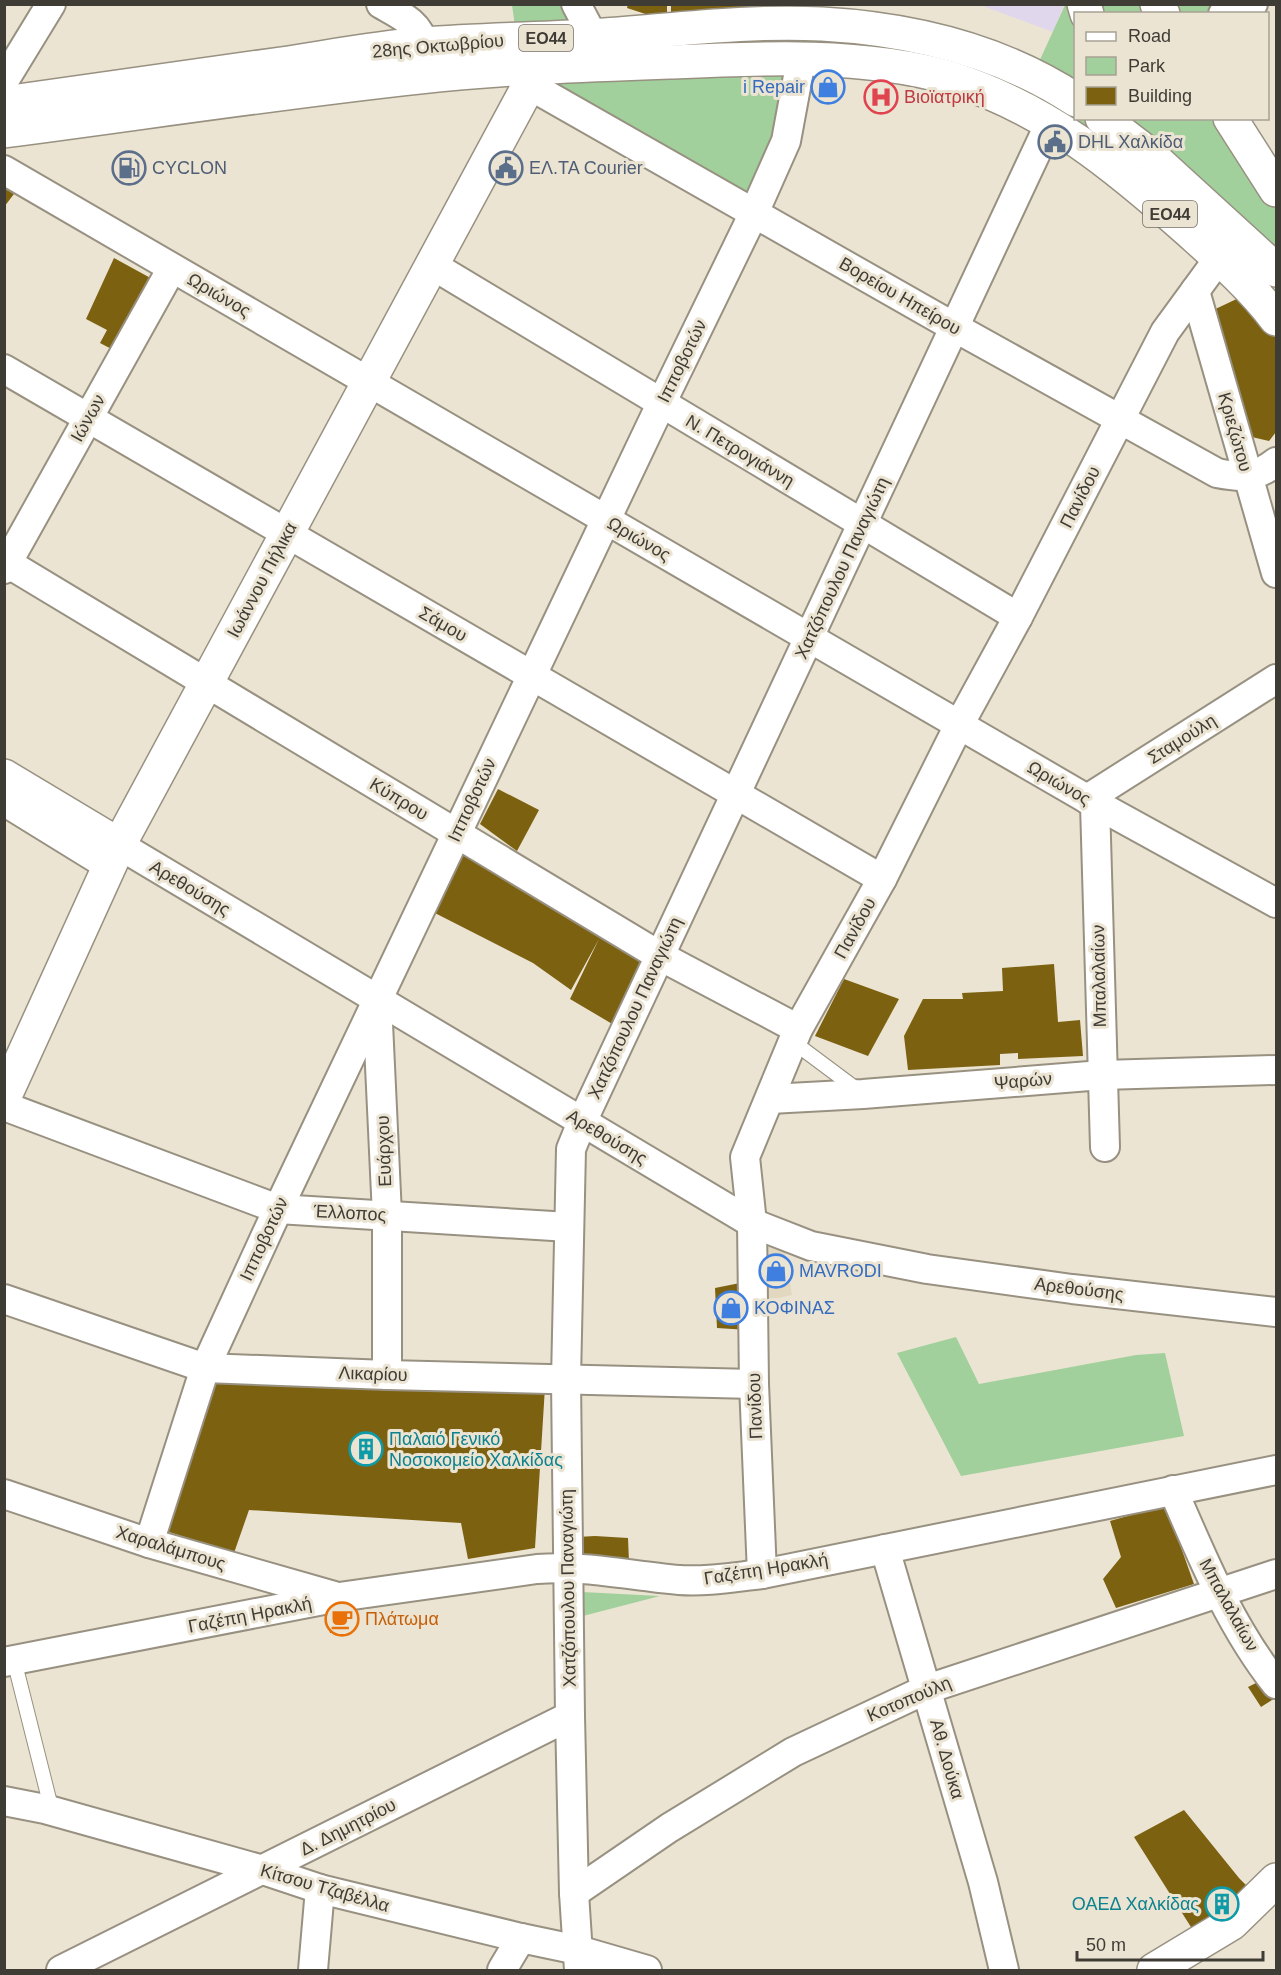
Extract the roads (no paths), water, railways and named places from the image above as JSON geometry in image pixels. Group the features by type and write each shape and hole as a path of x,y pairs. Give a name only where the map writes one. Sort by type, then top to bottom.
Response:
{"main road":[{"name":"28ης Οκτωβρίου","path":"4,103 423,44 593,36 824,14 863,27 921,36 963,48 1013,65 1074,99"},
{"name":"28ης Οκτωβρίου","path":"4,131 420,77 528,77 691,61 801,60 867,62 917,69 988,93 1050,123"},
{"name":"Ιωάννου Πήλικα","path":"4,1098 114,856 432,265 528,77"},
{"name":"ΕΟ44","path":"1108,120 1150,155 1276,270"},
{"path":"1231,120 1276,190"},
{"name":"ΕΟ44","path":"1050,123 1132,180 1219,258 1262,302 1276,320"},
{"name":"Αρεθούσης","path":"4,776 114,856"},
{"path":"1154,1971 1232,1923 1276,1880"}],"street":[{"path":"4,81 51,4"},
{"path":"381,4 419,30 423,44"},
{"path":"576,4 593,36"},
{"name":"Ιπποβοτών","path":"149,1543 205,1368 377,999 754,213 786,141 801,60"},
{"name":"Βορείου Ηπείρου","path":"528,77 754,213 1120,420 1217,473 1248,477"},
{"name":"Χατζόπουλου Παναγιώτη","path":"579,1960 574,1893 570,1716 566,1380 571,1149 1050,123"},
{"name":"Ωριώνος","path":"4,170 1091,802 1276,903"},
{"name":"Πανίδου","path":"762,1574 754,1384 752,1223 745,1157 795,1035 882,879 959,725 1018,617 1165,332 1219,258"},
{"name":"Ν. Πετρογιάννη","path":"432,265 1018,617"},
{"name":"Ιώνων","path":"6,564 172,268"},
{"name":"Κριεζώτου","path":"1195,291 1276,573"},
{"name":"Σάμου","path":"4,369 882,879"},
{"path":"1248,477 1276,462"},
{"name":"Κύπρου","path":"6,564 795,1035"},
{"name":"Σταμούλη","path":"1091,802 1276,679"},
{"path":"4,800 114,856"},
{"name":"Μπαλαλαίων","path":"1091,802 1105,1147"},
{"name":"Αρεθούσης","path":"114,856 377,999 752,1223 811,1246 927,1269 1072,1289 1276,1312"},
{"name":"Ευάρχου","path":"377,999 387,1215 387,1375"},
{"name":"Ψαρών","path":"770,1099 1101,1075 1276,1070"},
{"name":"Έλλοπος","path":"4,1106 278,1209 569,1227"},
{"name":"Λικαρίου","path":"4,1299 205,1368 754,1384"},
{"name":"Γαζέπη Ηρακλή","path":"9,1661 339,1597 537,1569 568,1567 682,1580 714,1580 762,1574 1276,1470"},
{"name":"Μπαλαλαίων","path":"1173,1490 1218,1593 1276,1684"},
{"name":"Χαραλάμπους","path":"4,1494 149,1543 339,1597"},
{"name":"Αθ. Δούκα","path":"885,1549 982,1881 1004,1971"},
{"name":"Κοτοπούλη","path":"574,1893 669,1828 793,1752 927,1689 1276,1574"},
{"name":"Δ. Δημητρίου","path":"62,1971 570,1716"},
{"name":"Κίτσου Τζαβέλλα","path":"4,1801 52,1811 262,1870 320,1889 521,1938 579,1960 642,1970"},
{"path":"313,1971 320,1889"},
{"path":"502,1971 521,1938"}],"lane":[{"path":"718,17 742,16"},
{"path":"795,1035 863,1094"},
{"path":"9,1661 52,1811"}],"place":[{"name":"i Repair","path":"828,87"},
{"name":"Βιοϊατρική","path":"881,97"},
{"name":"DHL Χαλκίδα","path":"1055,142"},
{"name":"CYCLON","path":"129,168"},
{"name":"ΕΛ.ΤΑ Courier","path":"506,168"},
{"name":"MAVRODI","path":"776,1271"},
{"name":"ΚΟΦΙΝΑΣ","path":"731,1308"},
{"name":"Παλαιό Γενικό Νοσοκομείο Χαλκίδας","path":"366,1449"},
{"name":"Πλάτωμα","path":"342,1619"},
{"name":"ΟΑΕΔ Χαλκίδας","path":"1222,1904"}]}
